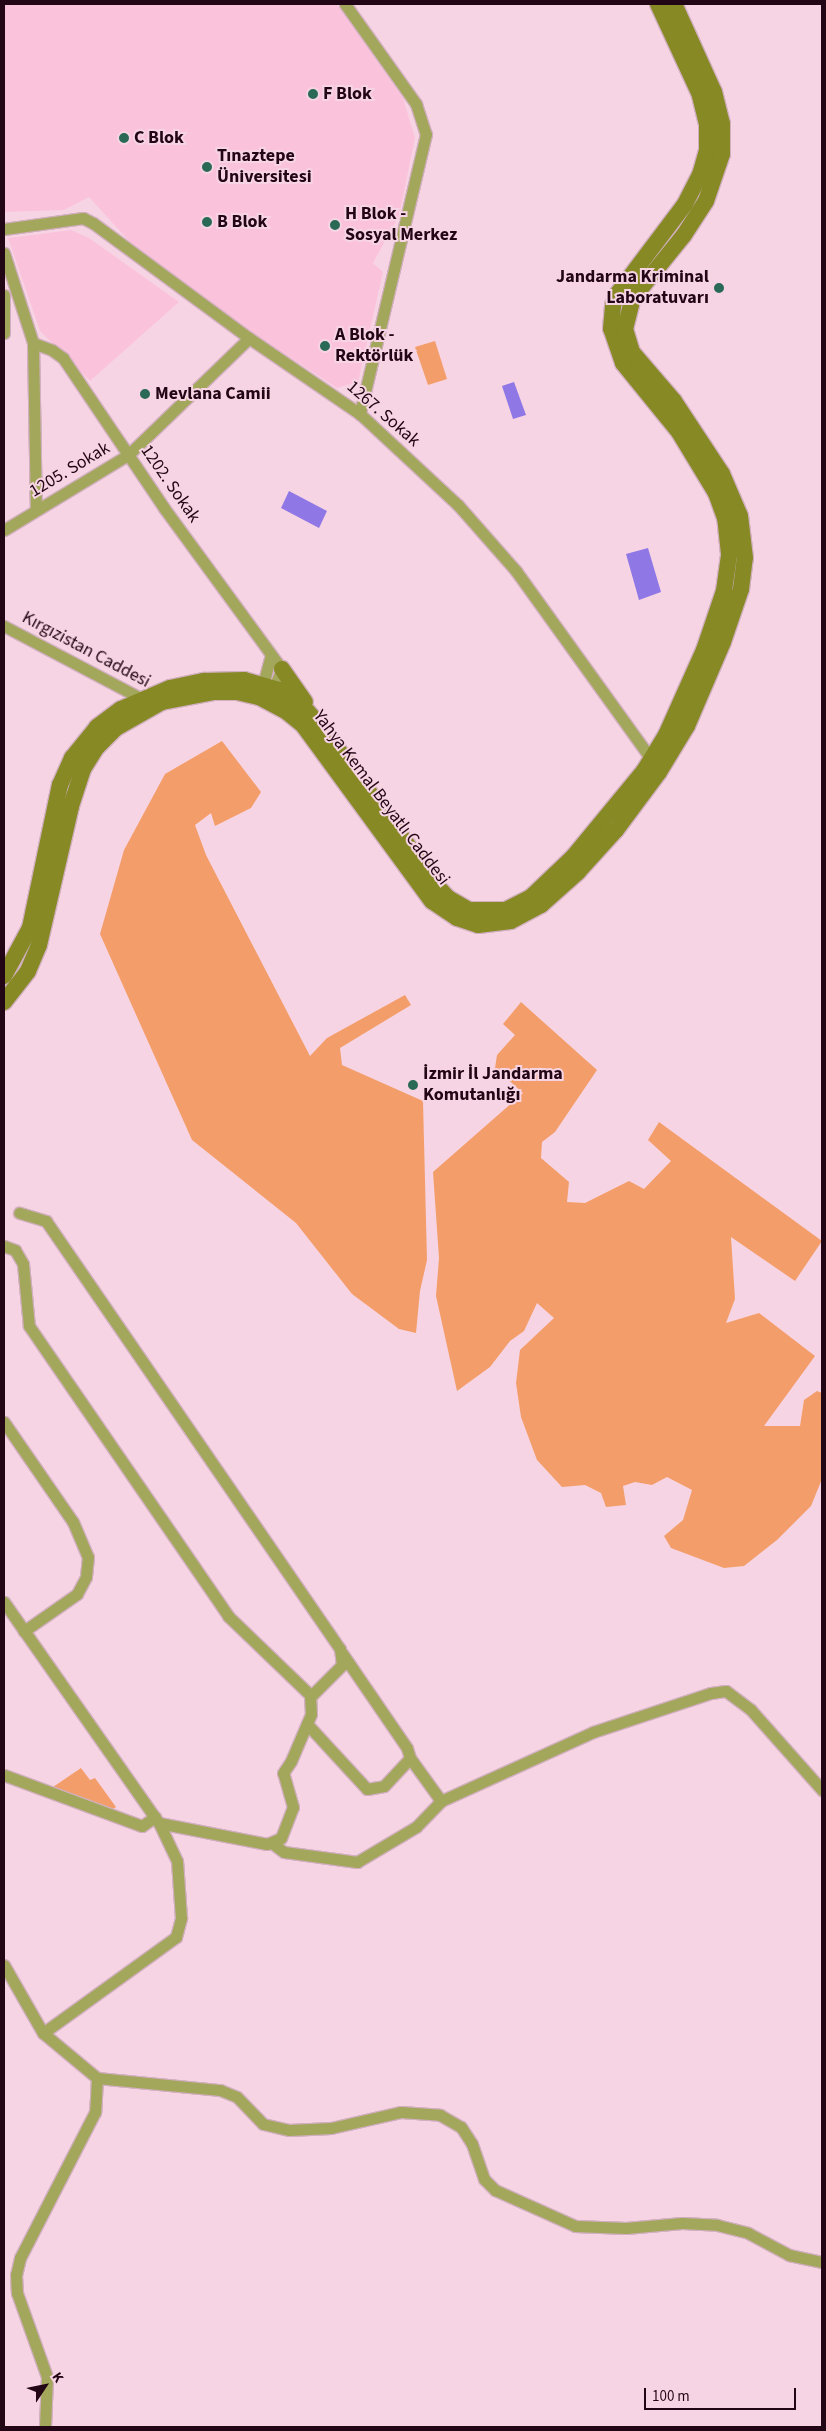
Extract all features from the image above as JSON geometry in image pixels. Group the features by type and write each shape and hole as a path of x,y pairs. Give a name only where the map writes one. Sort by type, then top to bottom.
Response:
{"main road":[{"name":"Yahya Kemal Beyatlı Caddesi","path":"4,976 17,957 30,928 60,785 72,758 103,722 148,702 214,692 266,692 300,703 320,725 438,887 458,904 482,912 519,906 540,889 592,836 651,760 666,735 704,650 724,591 729,554 725,518 716,494 679,432 622,363 611,330 613,305 618,293 686,204 700,176 707,151 706,124 700,95 658,4"},
{"name":"Yahya Kemal Beyatlı Caddesi","path":"266,692 303,725 432,901 457,918 478,925 500,924 520,918 563,886 616,830 681,738 723,642 741,589 745,558 740,516 722,474 674,401 635,356 625,329 633,298 684,235 706,201 722,154 722,124 714,92 674,4"},
{"path":"282,669 320,725"},
{"name":"Yahya Kemal Beyatlı Caddesi","path":"4,1002 28,971 39,945 71,806 83,769 97,747 116,728 148,702"}],"street":[{"path":"345,4 416,104 426,134 360,414"},
{"name":"1267. Sokak","path":"4,229 83,218 249,338 360,414 458,505 516,571 651,760"},
{"path":"4,253 34,343 36,510"},
{"path":"4,294 4,333"},
{"name":"1205. Sokak","path":"4,530 128,455 249,338"},
{"name":"1202. Sokak","path":"34,343 52,350 62,358 128,455 282,669"},
{"name":"Kırgızistan Caddesi","path":"4,626 148,702"},
{"path":"266,692 271,656"},
{"path":"266,692 282,669"},
{"path":"19,1213 46,1221 340,1649 407,1748 410,1758 441,1801"},
{"path":"4,1246 15,1250 21,1258 29,1326 228,1616 310,1695 310,1714 291,1761 282,1773 293,1807 284,1833 272,1843"},
{"path":"4,1422 74,1522 88,1557 86,1577 77,1594 24,1631"},
{"path":"4,1602 157,1820 178,1861 181,1918 176,1937 43,2033"},
{"path":"310,1695 342,1665 340,1649"},
{"path":"4,1775 142,1826 157,1820 190,1831 272,1843 284,1852 357,1862 416,1827 441,1801 593,1732 711,1693 726,1691 751,1710 822,1790"},
{"path":"306,1724 367,1789 384,1786 410,1758"},
{"path":"4,1965 43,2033 97,2078 220,2090 237,2098 263,2124 289,2130 331,2128 401,2112 440,2115 461,2127 472,2144 484,2180 495,2190 575,2226 626,2228 682,2223 717,2225 748,2233 789,2254 822,2262"},
{"path":"44,2426 47,2377 17,2293 16,2275 20,2258 95,2112 97,2078"}],"shaded area":[{"name":"Tınaztepe Üniversitesi","path":"4,4 337,4 403,98 415,138 399,216 373,263 383,272 358,382 337,388 246,329 129,241 89,197 64,210 4,212"},
{"path":"71,230 89,238 179,302 90,381 40,331 8,238"},
{"path":"435,341 447,379 428,385 415,347"},
{"path":"514,382 526,415 513,419 502,386"},
{"path":"289,491 327,511 319,528 281,508"},
{"path":"648,548 661,592 639,600 626,554"},
{"path":"222,741 261,792 251,808 215,826 211,813 195,825 206,855 310,1056 327,1038 405,995 411,1005 340,1048 342,1065 423,1101 427,1260 420,1291 416,1333 399,1329 352,1294 296,1223 192,1140 100,934 124,850 165,774"},
{"path":"521,1002 597,1070 555,1132 542,1142 541,1158 569,1182 567,1202 585,1203 629,1181 644,1189 671,1161 648,1140 659,1122 822,1241 795,1281 731,1237 735,1299 726,1323 759,1313 815,1356 764,1426 800,1426 804,1400 817,1391 822,1393 822,1479 811,1506 777,1540 744,1566 724,1568 671,1548 664,1536 683,1520 692,1490 667,1477 652,1485 635,1482 623,1486 626,1505 606,1507 601,1493 585,1485 562,1487 537,1460 521,1417 516,1383 520,1350 554,1318 537,1303 524,1331 510,1341 490,1367 457,1391 436,1296 439,1258 433,1172 523,1093 495,1068 497,1055 515,1035 503,1024"},
{"path":"81,1768 90,1780 95,1778 116,1807 112,1810 53,1787"}],"place":[{"name":"F Blok","path":"313,94"},
{"name":"C Blok","path":"124,138"},
{"name":"Tınaztepe Üniversitesi","path":"207,167"},
{"name":"B Blok","path":"207,222"},
{"name":"H Blok - Sosyal Merkez","path":"335,225"},
{"name":"Jandarma Kriminal Laboratuvarı","path":"719,288"},
{"name":"A Blok - Rektörlük","path":"325,346"},
{"name":"Mevlana Camii","path":"145,394"},
{"name":"İzmir İl Jandarma Komutanlığı","path":"413,1085"}]}
